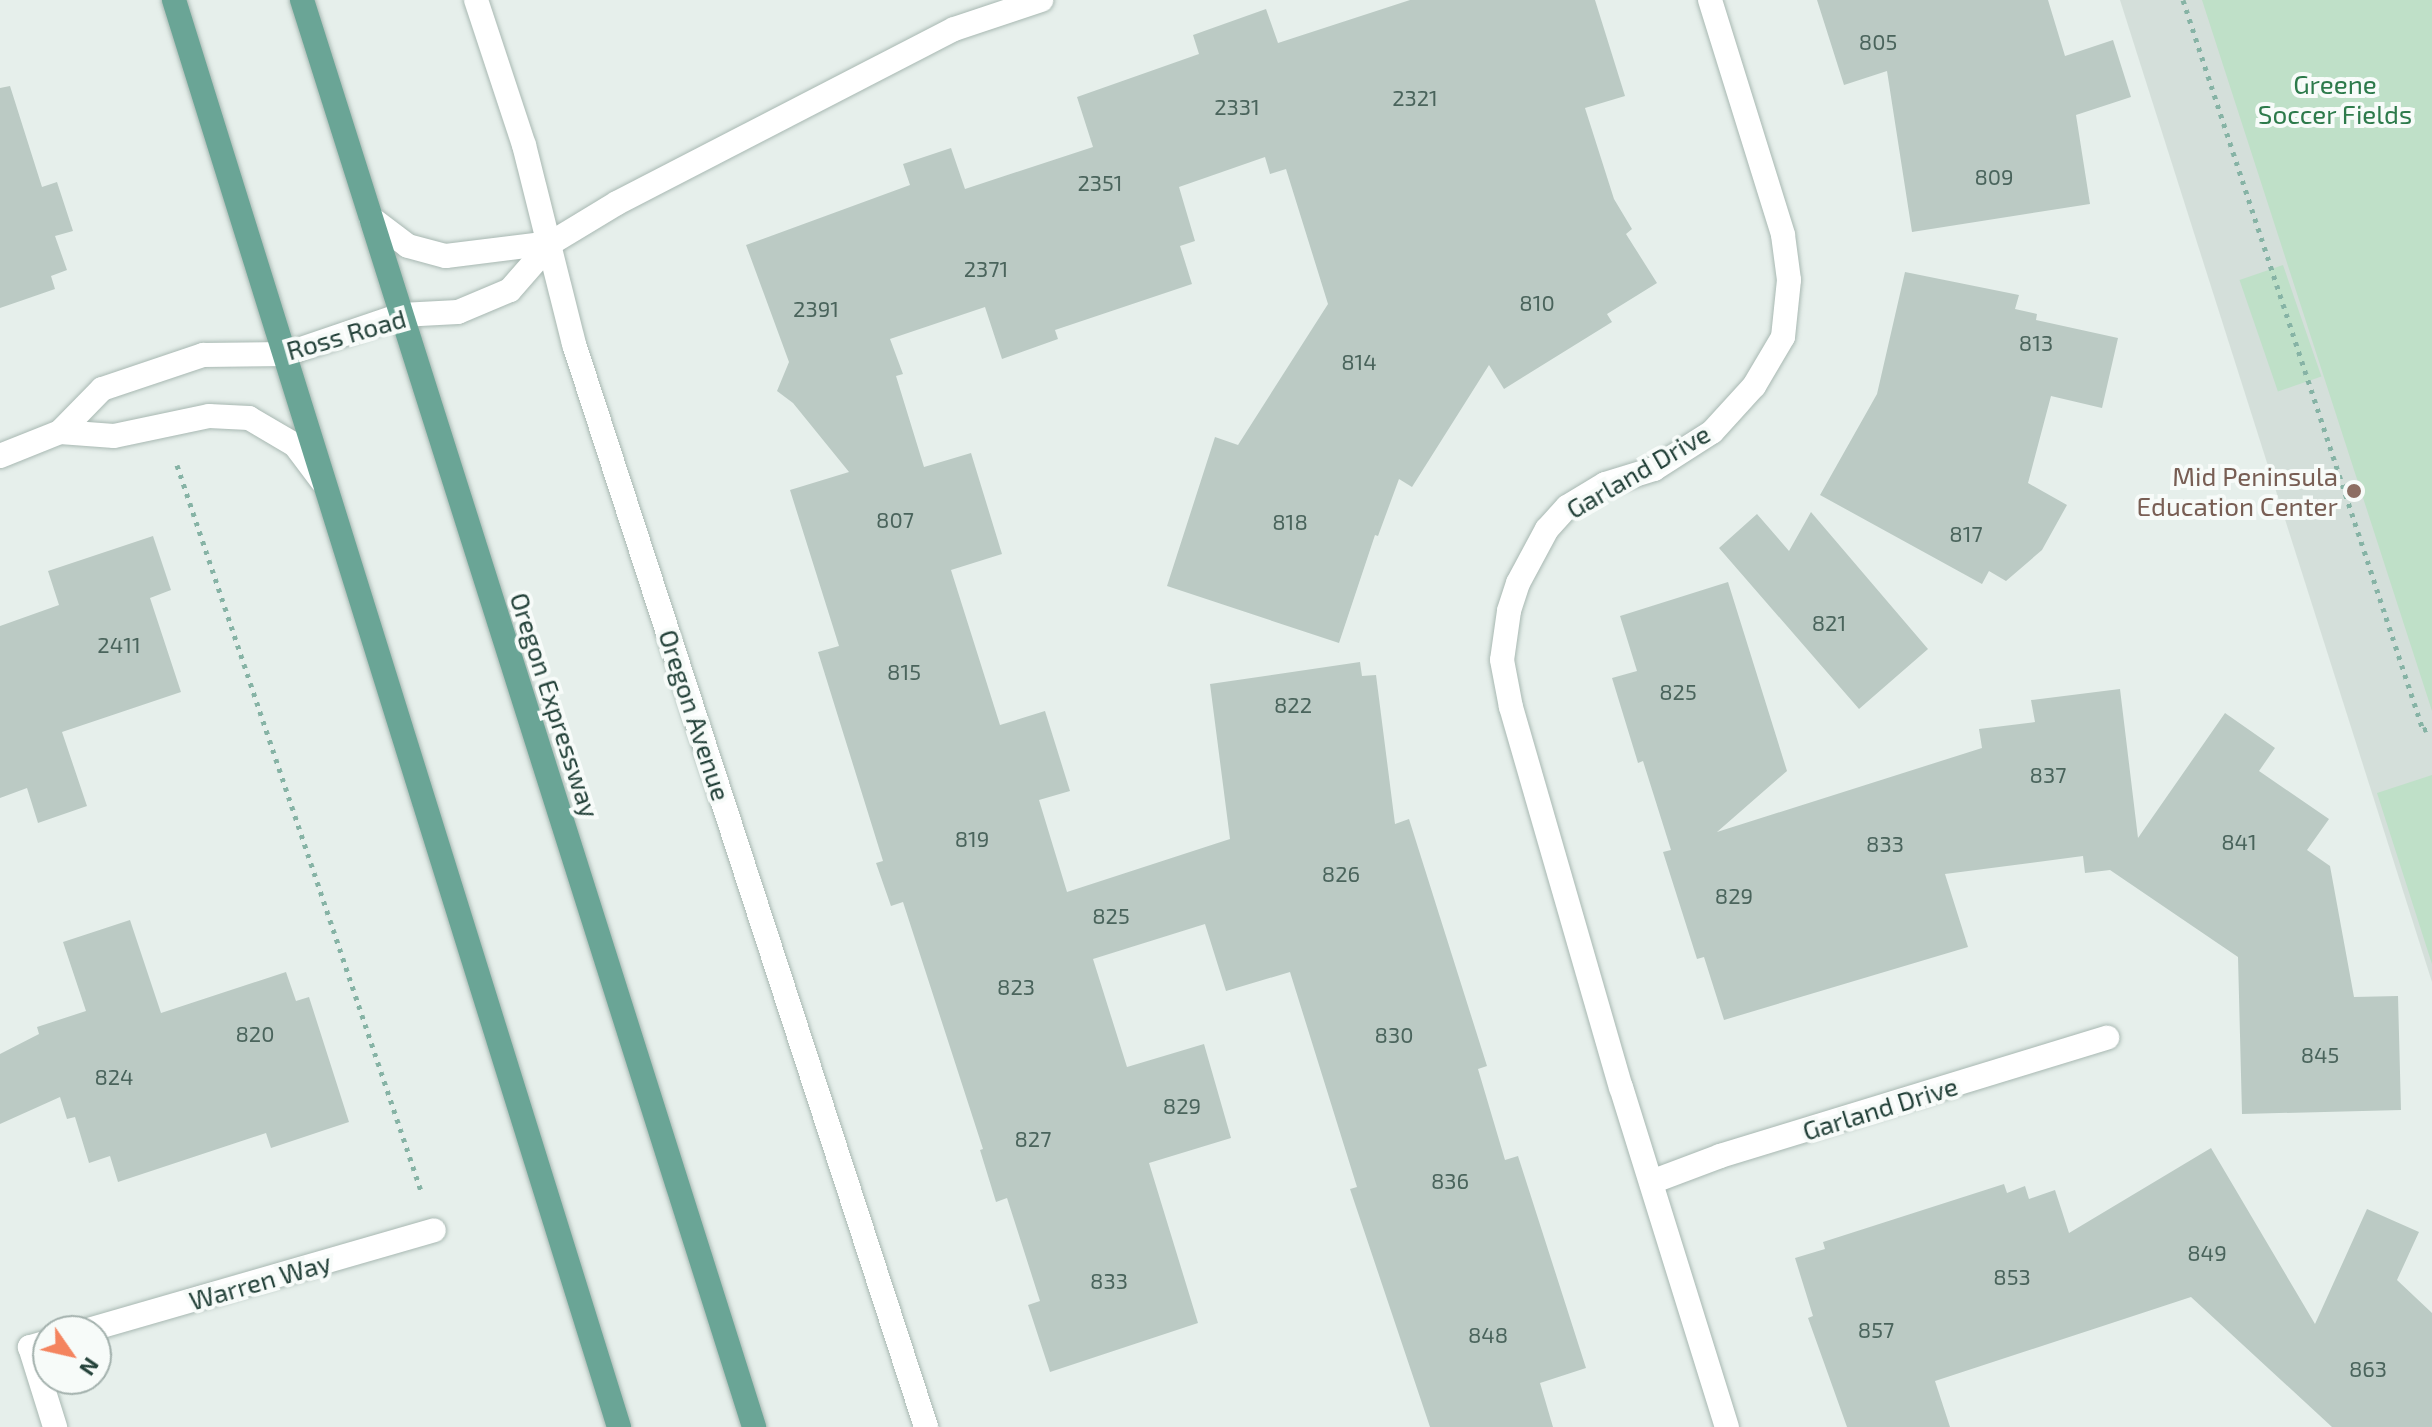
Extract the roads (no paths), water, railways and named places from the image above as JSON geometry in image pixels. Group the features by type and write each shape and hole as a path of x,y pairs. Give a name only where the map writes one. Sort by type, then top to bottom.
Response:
{"main road":[{"path":"174,0 619,1427"},
{"name":"Oregon Expressway","path":"302,0 754,1427"}],"street":[{"name":"Oregon Avenue","path":"476,0 524,145 574,344 926,1427"},
{"name":"Ross Road","path":"0,456 60,432 102,389 203,355 286,354 401,315 458,312 510,290 551,243 617,203 954,29 1041,0"},
{"name":"Garland Drive","path":"1710,0 1783,235 1789,280 1783,337 1754,386 1712,432 1654,469 1605,484 1567,507 1547,529 1518,583 1509,611 1502,660 1511,707 1621,1087 1654,1181 1727,1427"},
{"name":"Ross Road","path":"371,218 408,246 446,256 551,243"},
{"path":"60,432 114,436 209,416 249,418 295,445 328,489"},
{"name":"Garland Drive","path":"1654,1181 1720,1156 2107,1038"},
{"name":"Warren Way","path":"112,1323 434,1230"},
{"path":"45,1395 55,1427"}],"place":[{"name":"Mid Peninsula Education Center","path":"2354,491"}],"park label":[{"name":"Greene Soccer Fields","path":"2335,99"}]}
